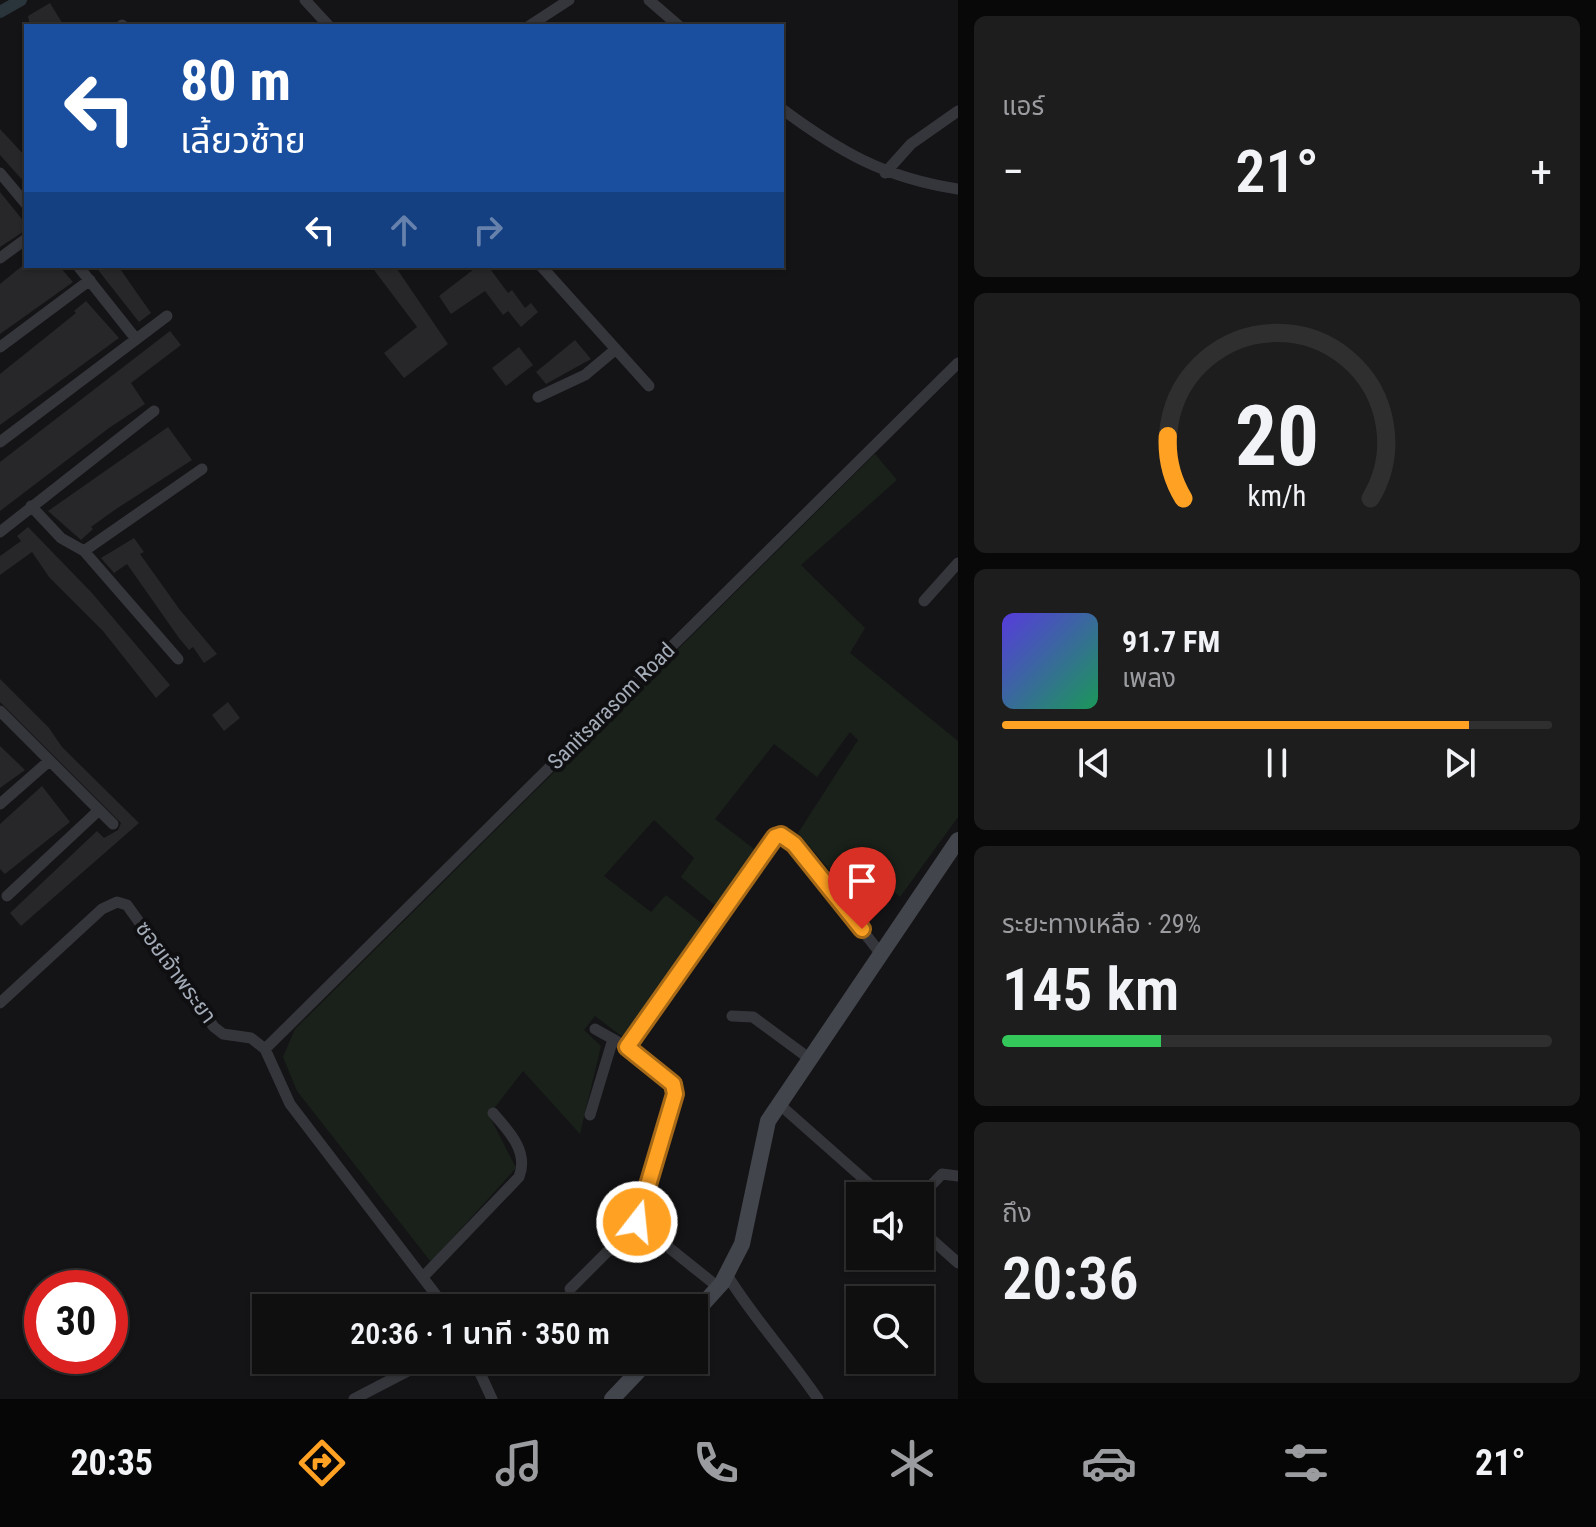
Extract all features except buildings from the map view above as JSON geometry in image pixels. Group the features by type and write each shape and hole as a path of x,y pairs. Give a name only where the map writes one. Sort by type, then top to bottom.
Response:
{"street":[{"path":"305,0 327,24"},
{"path":"532,24 569,0"},
{"path":"649,0 677,24"},
{"path":"784,110 885,173 916,183 958,189"},
{"path":"885,173 911,144 958,111"},
{"path":"0,173 24,202"},
{"path":"0,258 24,240"},
{"path":"80,268 136,339"},
{"path":"543,268 649,386"},
{"path":"0,347 90,280"},
{"path":"0,442 167,316"},
{"path":"538,397 585,375 616,349"},
{"name":"Sanitsarasom Road","path":"265,1049 958,363"},
{"path":"0,532 154,411"},
{"path":"84,551 202,469"},
{"path":"31,506 61,538 84,551 178,659"},
{"path":"924,601 958,563"},
{"path":"1,714 113,824"},
{"path":"0,804 49,761"},
{"path":"7,896 98,811"},
{"path":"627,1047 775,837 781,835 794,844 881,954"},
{"path":"708,1298 722,1281 742,1244 768,1121 958,840"},
{"name":"ซอยเจ้าพระยา","path":"0,1003 102,909 122,902 214,1027 223,1034 251,1038 265,1049"},
{"path":"732,1016 753,1017 810,1059"},
{"path":"570,1289 637,1222 675,1094 673,1084 627,1047 595,1029"},
{"path":"590,1115 613,1039"},
{"path":"265,1049 290,1104 436,1294"},
{"path":"779,1104 867,1182"},
{"path":"424,1276 519,1177 522,1159 518,1145 493,1113"},
{"path":"932,1182 949,1173 958,1176"},
{"path":"637,1222 722,1281 786,1354 818,1399"},
{"path":"934,1242 958,1263"},
{"path":"354,1399 402,1374"},
{"path":"480,1374 492,1399"},
{"path":"612,1399 636,1374"}],"shaded area":[{"path":"875,454 897,480 801,565 865,628 850,653 958,741 958,817 900,897 870,872 852,896 798,833 858,740 850,732 817,777 774,744 715,819 758,852 717,907 681,877 694,858 654,820 604,876 651,912 666,895 705,926 624,1038 595,1016 584,1030 601,1046 580,1134 523,1071 489,1115 516,1168 431,1262 297,1091 283,1057 295,1029"}],"waterway":[{"path":"0,12 21,0"}],"route":[{"path":"637,1222 675,1094 673,1084 627,1047 775,837 787,837 794,844 862,929"}]}
